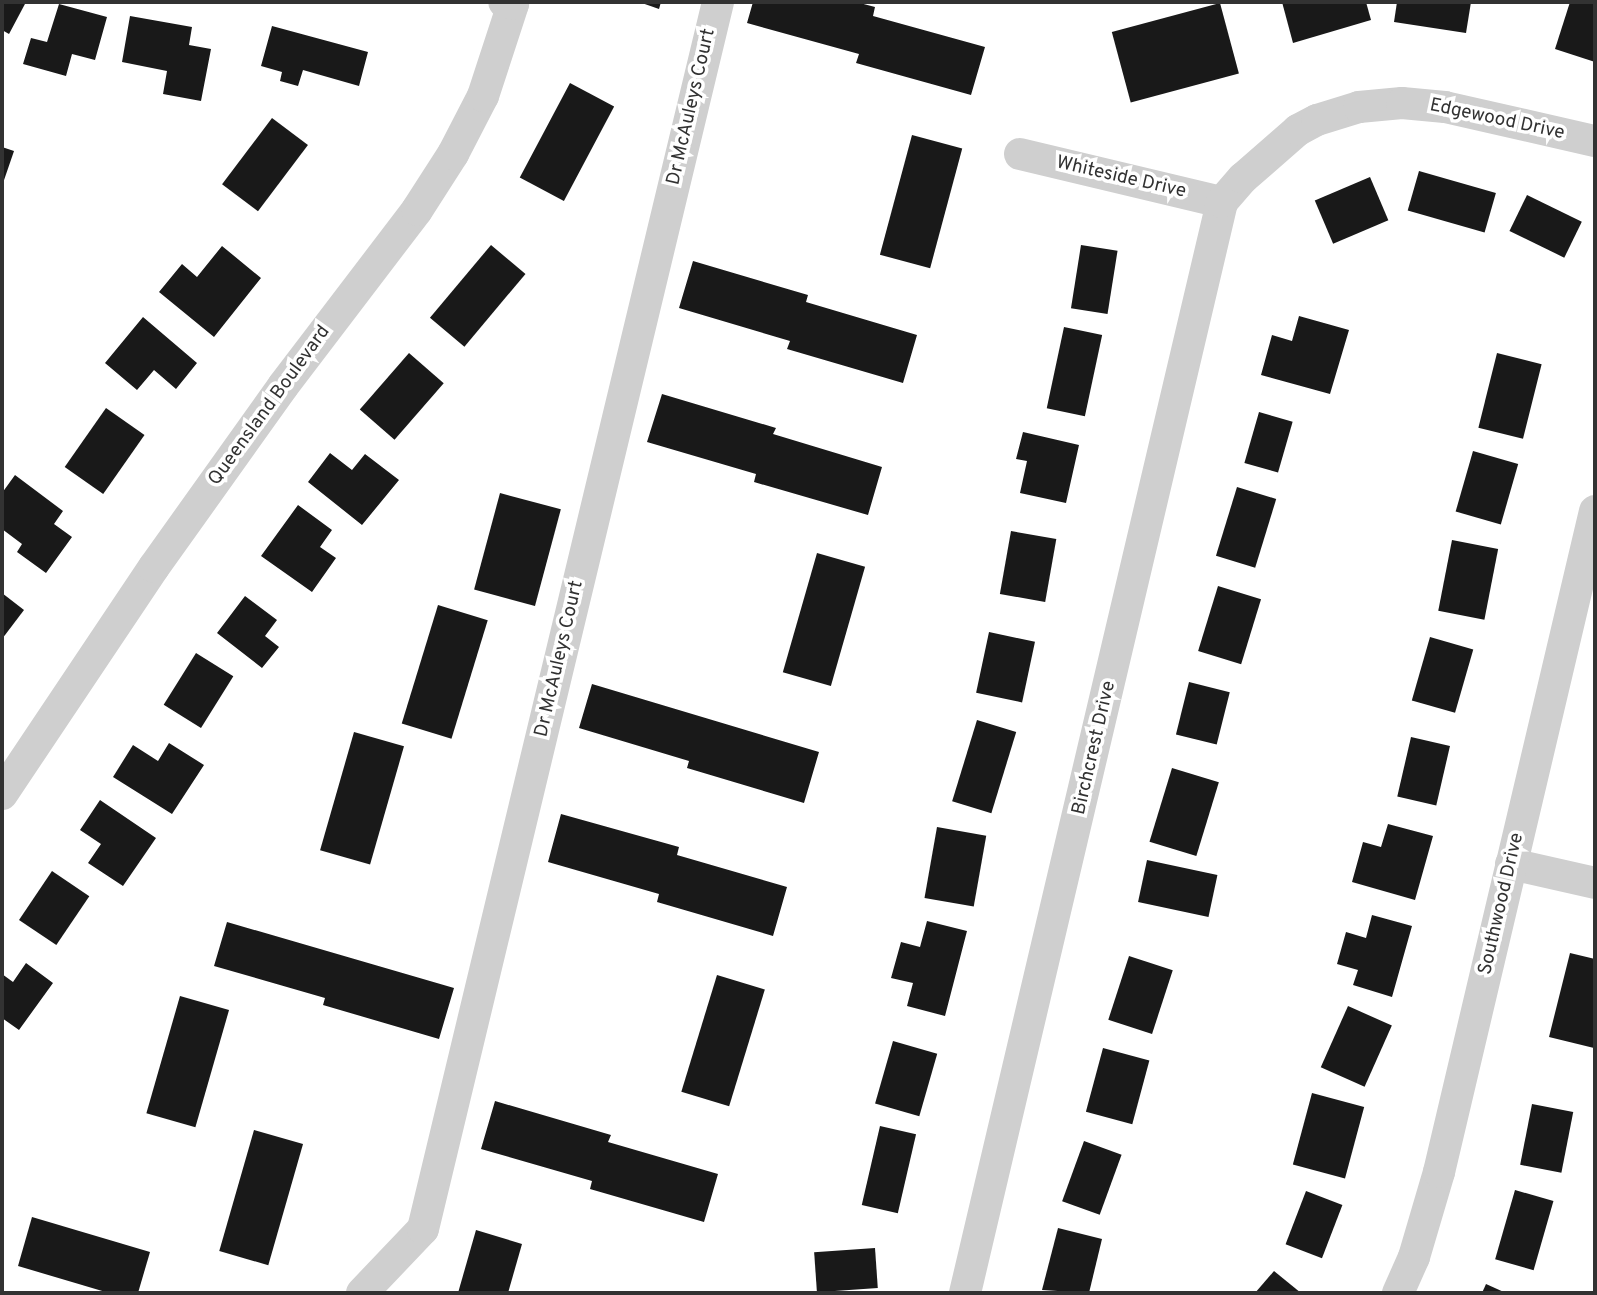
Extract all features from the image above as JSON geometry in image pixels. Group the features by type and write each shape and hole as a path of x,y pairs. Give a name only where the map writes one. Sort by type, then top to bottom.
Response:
{"street":[{"name":"Dr McAuleys Court","path":"362,1293 424,1229 718,2"},
{"name":"Queensland Boulevard","path":"6,777 283,386 417,210 453,155 483,96 508,3"},
{"name":"Edgewood Drive","path":"1222,201 1243,177 1297,130 1317,120 1359,107 1402,103 1445,107 1595,141"},
{"name":"Whiteside Drive","path":"1020,154 1222,201"},
{"name":"Birchcrest Drive","path":"965,1293 1222,201"},
{"name":"Southwood Drive","path":"1398,1293 1414,1257 1439,1172 1595,511"},
{"path":"1511,864 1595,883"}],"building":[{"path":"2,2 26,2 9,34 2,30"},
{"path":"639,2 661,2 659,9"},
{"path":"753,2 856,2 875,7 873,16 985,47 971,95 856,63 859,54 747,23"},
{"path":"1282,2 1366,2 1371,20 1293,43"},
{"path":"1397,2 1471,2 1466,33 1394,22"},
{"path":"1570,2 1595,2 1595,62 1555,49"},
{"path":"1220,3 1239,74 1131,103 1112,32"},
{"path":"59,4 107,17 95,60 72,54 66,76 23,64 31,38 47,42"},
{"path":"130,16 192,27 189,45 211,49 201,101 163,94 167,71 122,62"},
{"path":"272,26 368,52 359,86 303,70 298,86 280,81 282,72 261,66"},
{"path":"570,83 614,106 564,201 520,177"},
{"path":"272,118 308,145 258,211 222,184"},
{"path":"912,135 962,148 930,268 880,255"},
{"path":"2,147 14,151 2,186"},
{"path":"1419,171 1496,193 1485,232 1408,210"},
{"path":"1370,177 1388,220 1333,244 1315,200"},
{"path":"1527,195 1582,222 1564,258 1509,231"},
{"path":"491,245 525,274 464,347 430,318"},
{"path":"1081,245 1118,251 1108,314 1071,308"},
{"path":"222,246 261,278 214,337 159,292 182,264 197,277"},
{"path":"693,261 808,295 806,302 917,335 903,383 787,349 790,341 679,308"},
{"path":"1299,316 1349,330 1330,394 1261,375 1272,335 1292,341"},
{"path":"143,317 197,363 176,389 154,370 137,390 105,363"},
{"path":"1064,327 1102,335 1085,416 1047,408"},
{"path":"409,353 444,383 395,440 360,410"},
{"path":"1497,353 1542,364 1523,439 1478,428"},
{"path":"662,394 776,428 773,434 882,467 868,515 754,482 756,474 647,442"},
{"path":"106,408 145,435 103,494 65,467"},
{"path":"1259,412 1293,422 1278,473 1244,463"},
{"path":"1023,432 1079,445 1066,503 1020,493 1027,461 1016,459"},
{"path":"1473,451 1518,464 1501,525 1456,512"},
{"path":"330,453 352,470 365,454 399,480 362,525 308,482"},
{"path":"15,475 63,511 54,524 72,537 46,573 17,552 22,544 2,529 2,493"},
{"path":"1237,487 1276,499 1255,568 1216,556"},
{"path":"500,493 561,509 535,606 474,590"},
{"path":"298,505 332,530 320,547 336,558 312,592 261,556"},
{"path":"1011,531 1056,539 1045,602 1000,594"},
{"path":"1452,540 1498,549 1484,620 1438,611"},
{"path":"817,553 865,567 831,686 783,672"},
{"path":"1218,586 1261,599 1241,664 1198,651"},
{"path":"2,593 24,610 2,639"},
{"path":"245,596 277,620 265,636 279,647 262,668 217,633"},
{"path":"438,605 488,620 451,739 402,724"},
{"path":"989,632 1035,642 1022,702 976,693"},
{"path":"1430,637 1473,649 1455,713 1412,700"},
{"path":"196,653 233,676 201,728 164,705"},
{"path":"1189,682 1230,692 1217,745 1176,734"},
{"path":"592,684 819,752 804,803 687,768 689,761 579,728"},
{"path":"977,720 1016,732 991,813 952,801"},
{"path":"354,732 404,746 370,865 320,850"},
{"path":"1411,737 1450,746 1436,805 1397,796"},
{"path":"169,743 204,765 172,814 113,777 133,745 158,761"},
{"path":"1172,768 1219,782 1196,856 1149,842"},
{"path":"100,800 156,838 123,886 88,863 101,844 80,830"},
{"path":"561,814 679,847 677,855 787,887 773,936 657,902 659,894 548,862"},
{"path":"1388,824 1433,836 1415,900 1352,882 1363,842 1381,847"},
{"path":"937,827 986,836 974,907 924,898"},
{"path":"1147,860 1217,875 1208,917 1138,902"},
{"path":"52,871 89,896 56,945 19,920"},
{"path":"1372,915 1412,926 1392,997 1353,985 1358,970 1337,964 1346,932 1366,938"},
{"path":"927,921 967,931 945,1016 907,1006 913,983 891,978 901,942 920,947"},
{"path":"227,922 454,988 439,1039 323,1005 325,998 214,966"},
{"path":"1570,953 1595,959 1594,1048 1549,1037"},
{"path":"1129,956 1173,970 1152,1034 1108,1020"},
{"path":"26,963 53,983 19,1030 2,1018 2,974 13,982"},
{"path":"717,975 765,990 729,1106 681,1092"},
{"path":"180,996 229,1010 195,1127 146,1113"},
{"path":"1348,1006 1392,1026 1365,1087 1321,1067"},
{"path":"893,1041 937,1054 919,1116 875,1103"},
{"path":"1103,1048 1149,1060 1132,1124 1086,1112"},
{"path":"1312,1093 1364,1107 1345,1178 1293,1164"},
{"path":"495,1101 611,1135 608,1142 718,1174 704,1222 590,1189 592,1181 481,1149"},
{"path":"1532,1104 1573,1112 1561,1173 1520,1165"},
{"path":"880,1126 916,1134 898,1213 862,1205"},
{"path":"254,1130 303,1144 268,1265 219,1251"},
{"path":"1084,1141 1122,1155 1100,1215 1062,1201"},
{"path":"1515,1190 1553,1201 1534,1270 1495,1259"},
{"path":"1306,1191 1342,1205 1322,1258 1286,1244"},
{"path":"32,1217 150,1252 138,1293 109,1293 18,1266"},
{"path":"1058,1228 1102,1239 1089,1293 1042,1290"},
{"path":"476,1230 522,1244 508,1293 458,1293"},
{"path":"875,1248 878,1288 817,1292 814,1252"},
{"path":"1274,1271 1301,1293 1255,1293"},
{"path":"1486,1284 1506,1293 1482,1293"}]}
